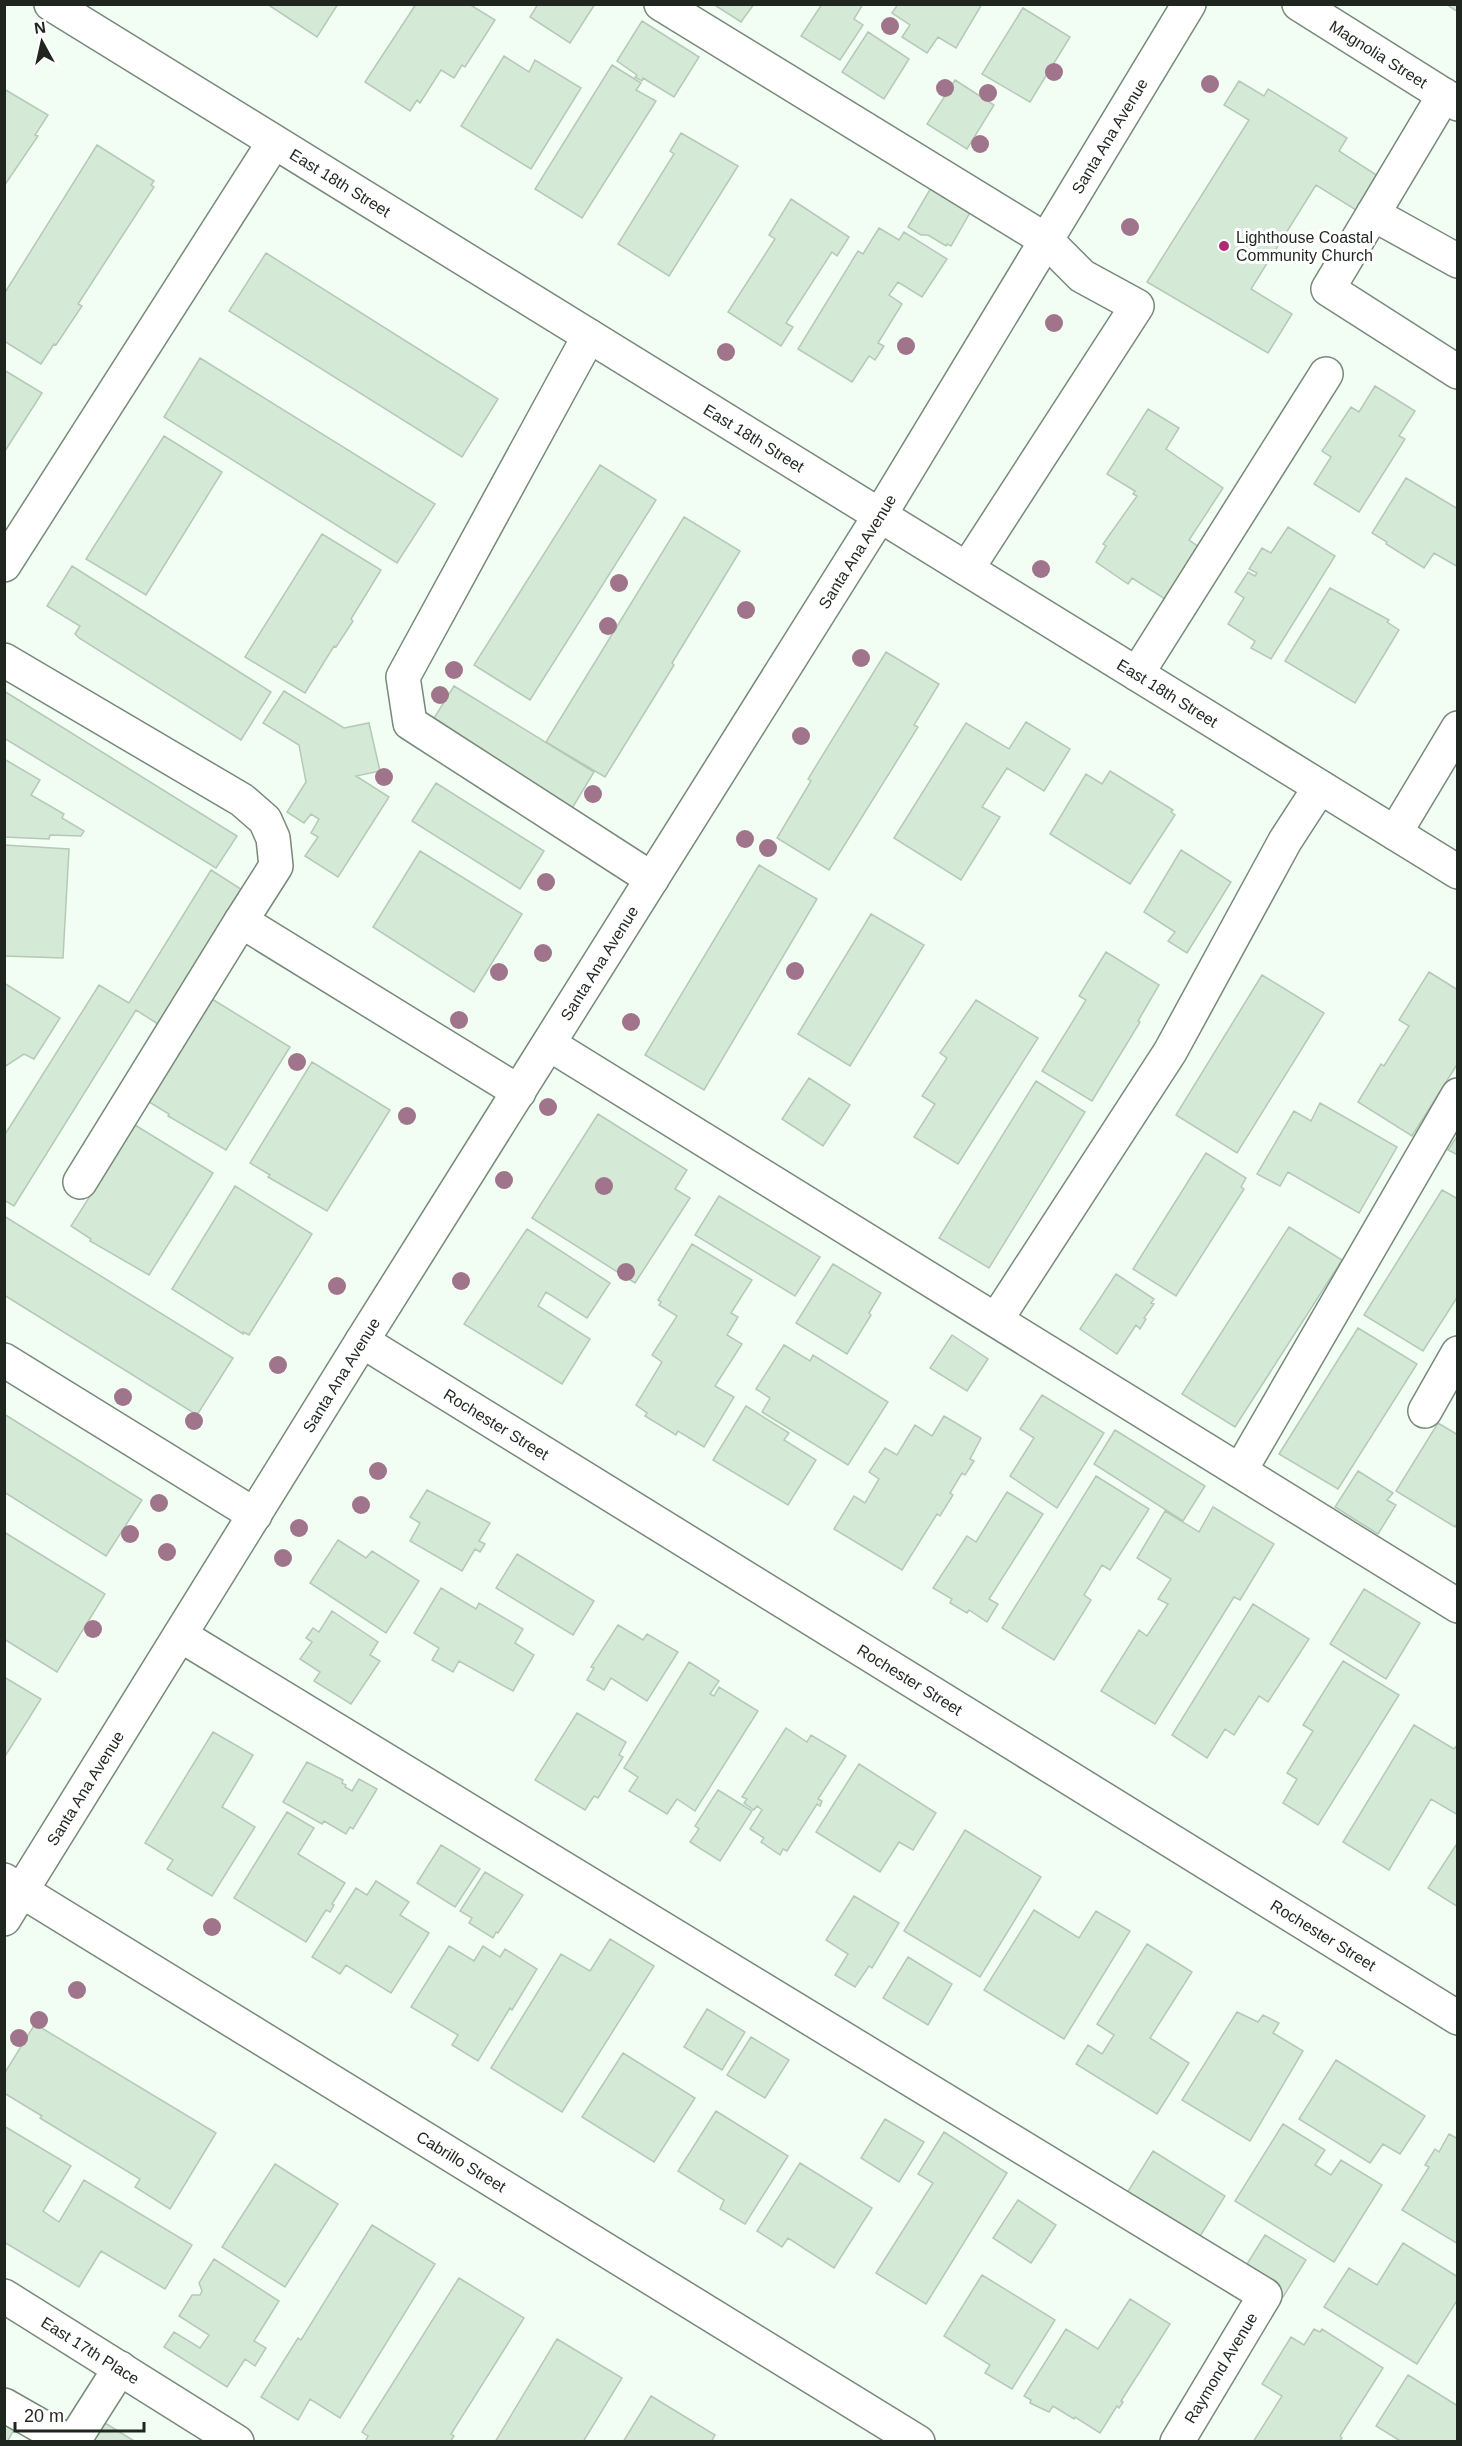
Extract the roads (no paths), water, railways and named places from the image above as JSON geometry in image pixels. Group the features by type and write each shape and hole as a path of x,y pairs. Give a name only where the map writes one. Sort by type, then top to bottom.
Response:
{"street":[{"name":"East 18th Street","path":"51,4 1458,872"},
{"path":"661,4 1046,240 1082,276 1137,306 967,569"},
{"name":"Santa Ana Avenue","path":"4,1919 13,1885 180,1635 880,515 1189,4"},
{"name":"Magnolia Street","path":"1299,4 1451,100"},
{"path":"1451,100 1373,214 1328,289 1458,372"},
{"path":"4,565 274,142"},
{"path":"1373,214 1458,261"},
{"path":"589,336 403,677 410,723 652,879"},
{"path":"1137,674 1326,374"},
{"path":"4,660 242,800 265,820 273,838 276,866 80,1182"},
{"path":"1395,833 1458,728"},
{"path":"996,1320 1170,1052 1285,841 1320,787"},
{"path":"241,921 519,1092"},
{"path":"549,1044 1458,1606"},
{"path":"1240,1471 1458,1095"},
{"name":"Rochester Street","path":"362,1341 1458,2018"},
{"path":"1425,1411 1458,1353"},
{"path":"4,1360 255,1515"},
{"name":"Raymond Avenue","path":"180,1635 1265,2295 1177,2442"},
{"name":"Cabrillo Street","path":"13,1885 918,2442"},
{"name":"East 17th Place","path":"4,2296 237,2442"},
{"path":"4,2404 71,2442 120,2368"}],"place":[{"name":"Lighthouse Coastal Community Church","path":"1224,246"}]}
